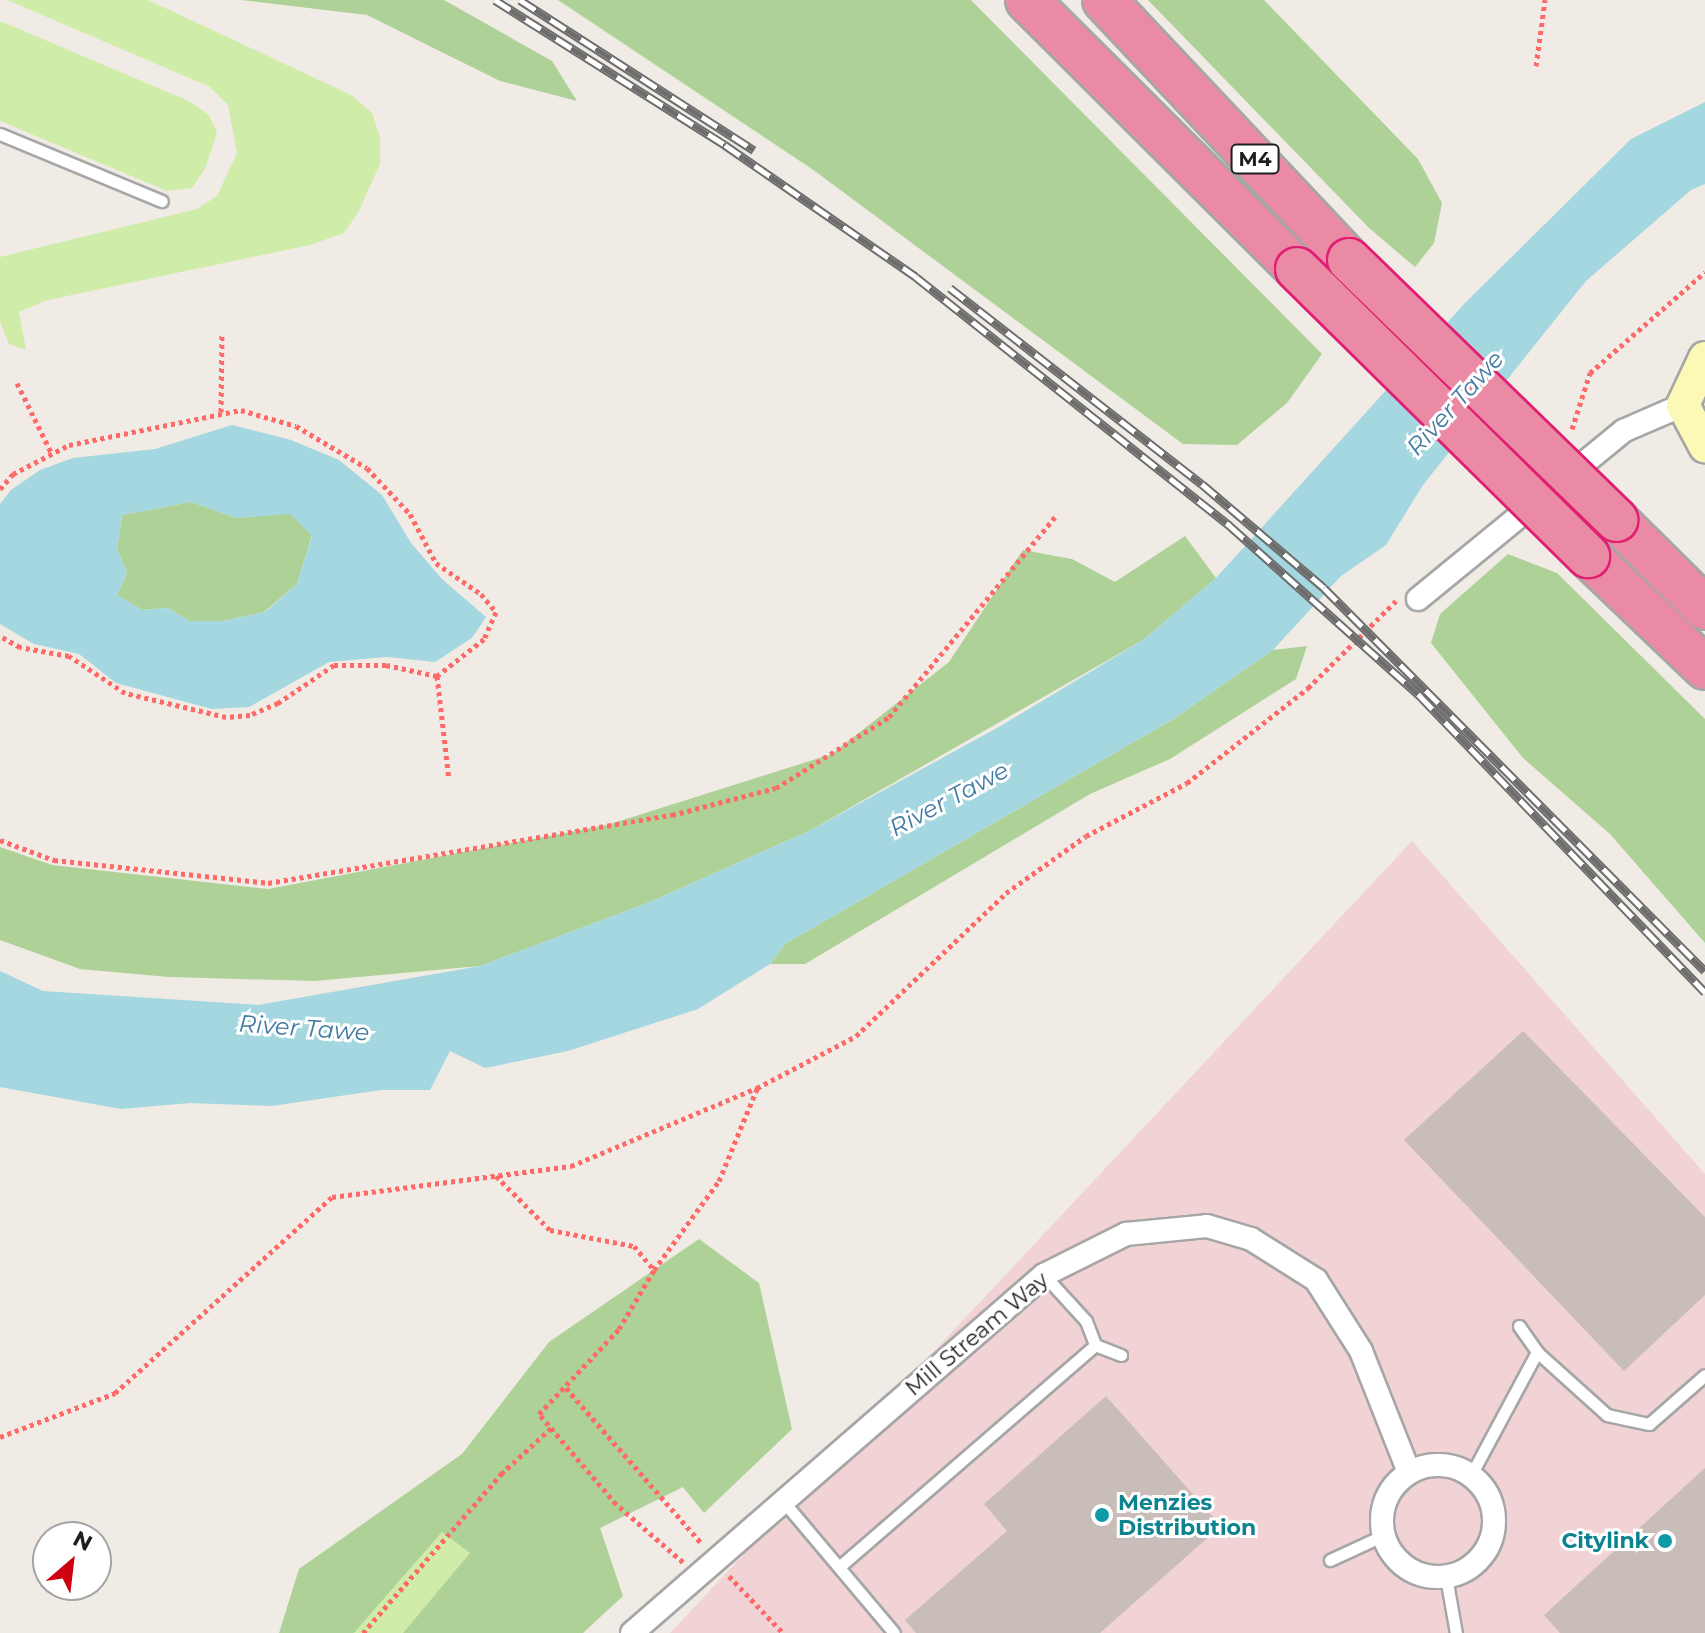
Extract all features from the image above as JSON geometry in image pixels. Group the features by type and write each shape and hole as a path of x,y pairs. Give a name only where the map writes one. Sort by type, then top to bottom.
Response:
{"highway":[{"name":"M4","path":"1027,0 1705,668"},
{"name":"M4","path":"1104,0 1349,260 1705,608"}],"street":[{"path":"1408,599 1623,431 1683,405 1705,358"},
{"path":"1683,405 1705,446"},
{"name":"Mill Stream Way","path":"632,1633 1044,1275 1126,1234 1207,1226 1282,1255 1316,1280 1346,1320 1381,1394 1409,1472"},
{"path":"1440,1466 1471,1475 1492,1503 1493,1535 1481,1558 1446,1577 1407,1567 1384,1535 1387,1498 1409,1472 1440,1466"}],"lane":[{"path":"0,134 162,201"},
{"path":"1044,1275 1086,1321 1095,1345 1121,1355"},
{"path":"1519,1326 1537,1352 1607,1415 1649,1424 1705,1375"},
{"path":"839,1567 1095,1345"},
{"path":"1471,1475 1537,1352"},
{"path":"783,1501 894,1633"},
{"path":"1330,1560 1384,1535"},
{"path":"1446,1577 1456,1633"}],"path":[{"path":"1536,66 1545,0"},
{"path":"1562,438 1573,428 1590,373 1705,272"},
{"path":"221,412 222,333"},
{"path":"17,383 51,452"},
{"path":"0,489 13,474 51,452 221,412 241,410 296,426 346,453 410,514 436,563 491,604 494,624 484,639 437,676"},
{"path":"0,840 54,860 268,883 672,815 776,788 889,717 1056,516"},
{"path":"0,1437 115,1393 332,1197 571,1166 757,1088 856,1036 1006,893 1086,836 1187,783 1308,688 1408,599"},
{"path":"0,636 20,647 69,656 125,693 226,717 250,715 278,703 334,665 386,665 437,676"},
{"path":"437,676 449,779"},
{"path":"696,1576 670,1547 616,1504 539,1414 619,1329 654,1270 719,1181 757,1088"},
{"path":"496,1176 550,1230 634,1246 654,1270"},
{"path":"566,1388 783,1633"},
{"path":"363,1633 501,1474 551,1428"}],"shaded area":[{"path":"1412,841 1705,1174 1705,1633 670,1633"}],"green space":[{"path":"7,0 148,0 351,95 372,113 380,137 380,164 358,213 344,233 310,245 48,300 19,312 26,350 9,344 0,321 0,257 197,209 217,196 237,153 228,105 210,87"},
{"path":"241,0 444,0 552,61 577,101 500,81 367,15"},
{"path":"558,0 971,0 1322,354 1287,403 1237,445 1183,444 812,169"},
{"path":"1148,0 1264,0 1418,159 1442,203 1434,243 1415,267 1369,228"},
{"path":"0,21 189,101 209,115 217,133 205,169 192,188 167,191 0,121"},
{"path":"191,502 236,518 290,513 312,535 297,584 264,612 223,621 189,621 168,608 142,610 117,595 127,573 117,549 122,515"},
{"path":"1185,536 1216,578 1143,640 811,830 650,902 480,966 315,981 169,977 80,969 0,940 0,847 52,865 268,889 607,825 832,754 949,662 1023,550 1072,559 1115,582"},
{"path":"1508,554 1557,573 1705,719 1705,943 1610,834 1523,758 1431,643 1440,614"},
{"path":"1307,646 1296,679 1170,759 1090,794 805,964 770,964 785,944 1175,718 1273,650"},
{"path":"699,1239 759,1283 792,1429 704,1513 683,1487 600,1528 623,1596 583,1633 403,1633 470,1553 442,1532 354,1633 279,1633 299,1569 462,1454 549,1342"},
{"path":"442,1532 471,1553 403,1633 354,1633"}],"water":[{"name":"River Tawe","path":"1705,102 1705,184 1691,190 1586,281 1423,485 1386,545 1341,576 1273,650 1175,718 785,944 770,964 698,1009 568,1051 485,1068 450,1051 430,1090 381,1090 272,1106 190,1103 121,1109 0,1087 0,971 43,991 258,1005 480,966 650,902 811,830 1004,724 1143,640 1216,578 1465,303 1631,139"},
{"path":"232,425 291,440 339,460 382,495 411,543 442,579 486,617 472,638 435,662 387,657 329,662 249,707 212,709 116,683 79,654 34,644 0,624 0,504 11,490 40,470 73,458 155,449","holes":["191,502 236,518 290,514 312,536 297,584 265,612 223,621 189,621 168,608 142,610 117,595 127,573 117,549 122,515"]}],"building":[{"path":"1523,1031 1705,1217 1705,1295 1624,1371 1404,1140"},
{"name":"Menzies Distribution","path":"1106,1396 1221,1526 1100,1633 916,1633 905,1620 1007,1531 984,1504"},
{"name":"Citylink","path":"1705,1468 1705,1633 1560,1633 1544,1615"}],"railway":[{"path":"495,0 725,145 916,277 1230,526 1420,696 1705,992"},
{"path":"520,0 754,150"},
{"path":"950,288 1202,484 1324,588 1705,971"}],"place":[{"name":"Menzies Distribution","path":"1102,1515"},
{"name":"Citylink","path":"1665,1541"}]}
